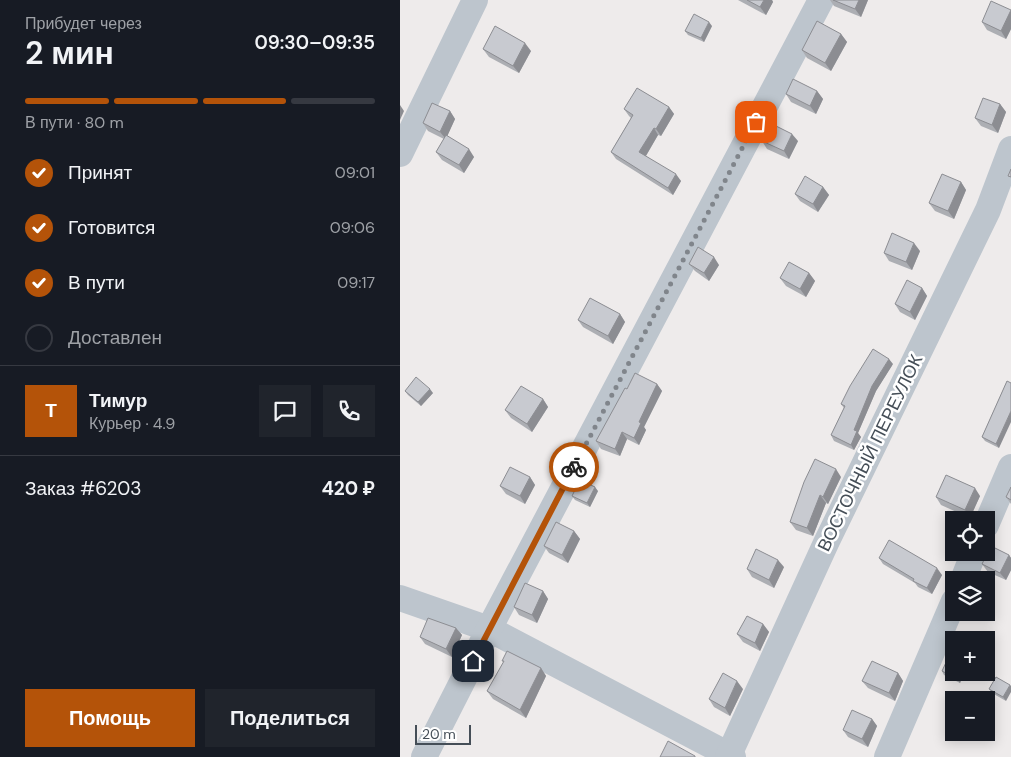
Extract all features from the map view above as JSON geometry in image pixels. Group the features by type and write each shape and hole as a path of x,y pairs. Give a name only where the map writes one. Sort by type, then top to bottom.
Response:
{"street":[{"path":"400,154 475,0"},
{"path":"424,757 489,629 821,0"},
{"name":"ВОСТОЧНЫЙ ПЕРЕУЛОК","path":"730,756 826,543 988,210 1011,149"},
{"path":"992,511 1011,468"},
{"path":"400,598 489,629 730,756"},
{"path":"887,757 945,621"}],"building":[{"path":"747,0 764,0 760,7"},
{"path":"833,0 859,0 855,9"},
{"path":"991,1 1011,10 1001,31 982,22"},
{"path":"694,14 709,22 701,38 685,31"},
{"path":"817,21 841,34 825,63 802,50"},
{"path":"495,26 525,43 513,66 483,49"},
{"path":"793,79 817,91 810,106 786,94"},
{"path":"637,88 669,107 639,152 676,174 668,188 611,152 633,115 624,109"},
{"path":"983,98 1000,104 992,125 975,118"},
{"path":"432,103 450,111 440,132 423,123"},
{"path":"770,123 792,134 784,151 762,141"},
{"path":"446,135 469,149 459,165 436,152"},
{"path":"942,174 961,182 948,211 929,203"},
{"path":"805,176 823,187 813,204 795,194"},
{"path":"892,233 914,243 906,262 884,253"},
{"path":"698,247 714,257 704,273 689,264"},
{"path":"789,262 809,273 800,289 780,278"},
{"path":"907,280 922,288 910,312 895,304"},
{"path":"590,298 620,314 608,336 578,320"},
{"path":"873,349 889,359 872,386 854,430 857,431 851,445 831,435 845,406 841,404"},
{"path":"635,373 657,384 639,422 641,423 634,438 622,432 615,449 596,441"},
{"path":"416,377 430,389 418,402 405,391"},
{"path":"1007,381 1011,383 1011,411 996,444 982,437"},
{"path":"521,386 543,399 527,424 505,410"},
{"path":"815,459 836,469 823,497 820,495 807,528 790,522 804,482"},
{"path":"510,467 530,477 520,496 500,486"},
{"path":"946,475 975,488 965,510 936,497"},
{"path":"580,480 595,487 587,503 572,496"},
{"path":"1011,487 1011,500 1006,497"},
{"path":"556,522 574,531 562,555 544,546"},
{"path":"889,540 937,568 927,588 879,558"},
{"path":"995,548 1009,555 1000,573 982,564 984,561 995,561"},
{"path":"756,549 778,560 769,580 747,569"},
{"path":"525,583 543,591 532,615 514,607"},
{"path":"747,616 763,624 755,643 737,634"},
{"path":"428,618 456,628 446,649 420,637"},
{"path":"507,651 541,668 520,710 487,691 504,661 502,661"},
{"path":"872,661 898,673 889,693 862,681"},
{"path":"723,673 737,681 725,708 709,699"},
{"path":"996,677 1010,685 1003,697 989,689"},
{"path":"852,710 872,719 862,739 843,730"},
{"path":"668,741 695,756 695,757 660,757"}],"way so far":[{"path":"574,467 756,122"}],"route":[{"path":"473,661 574,467"}]}
